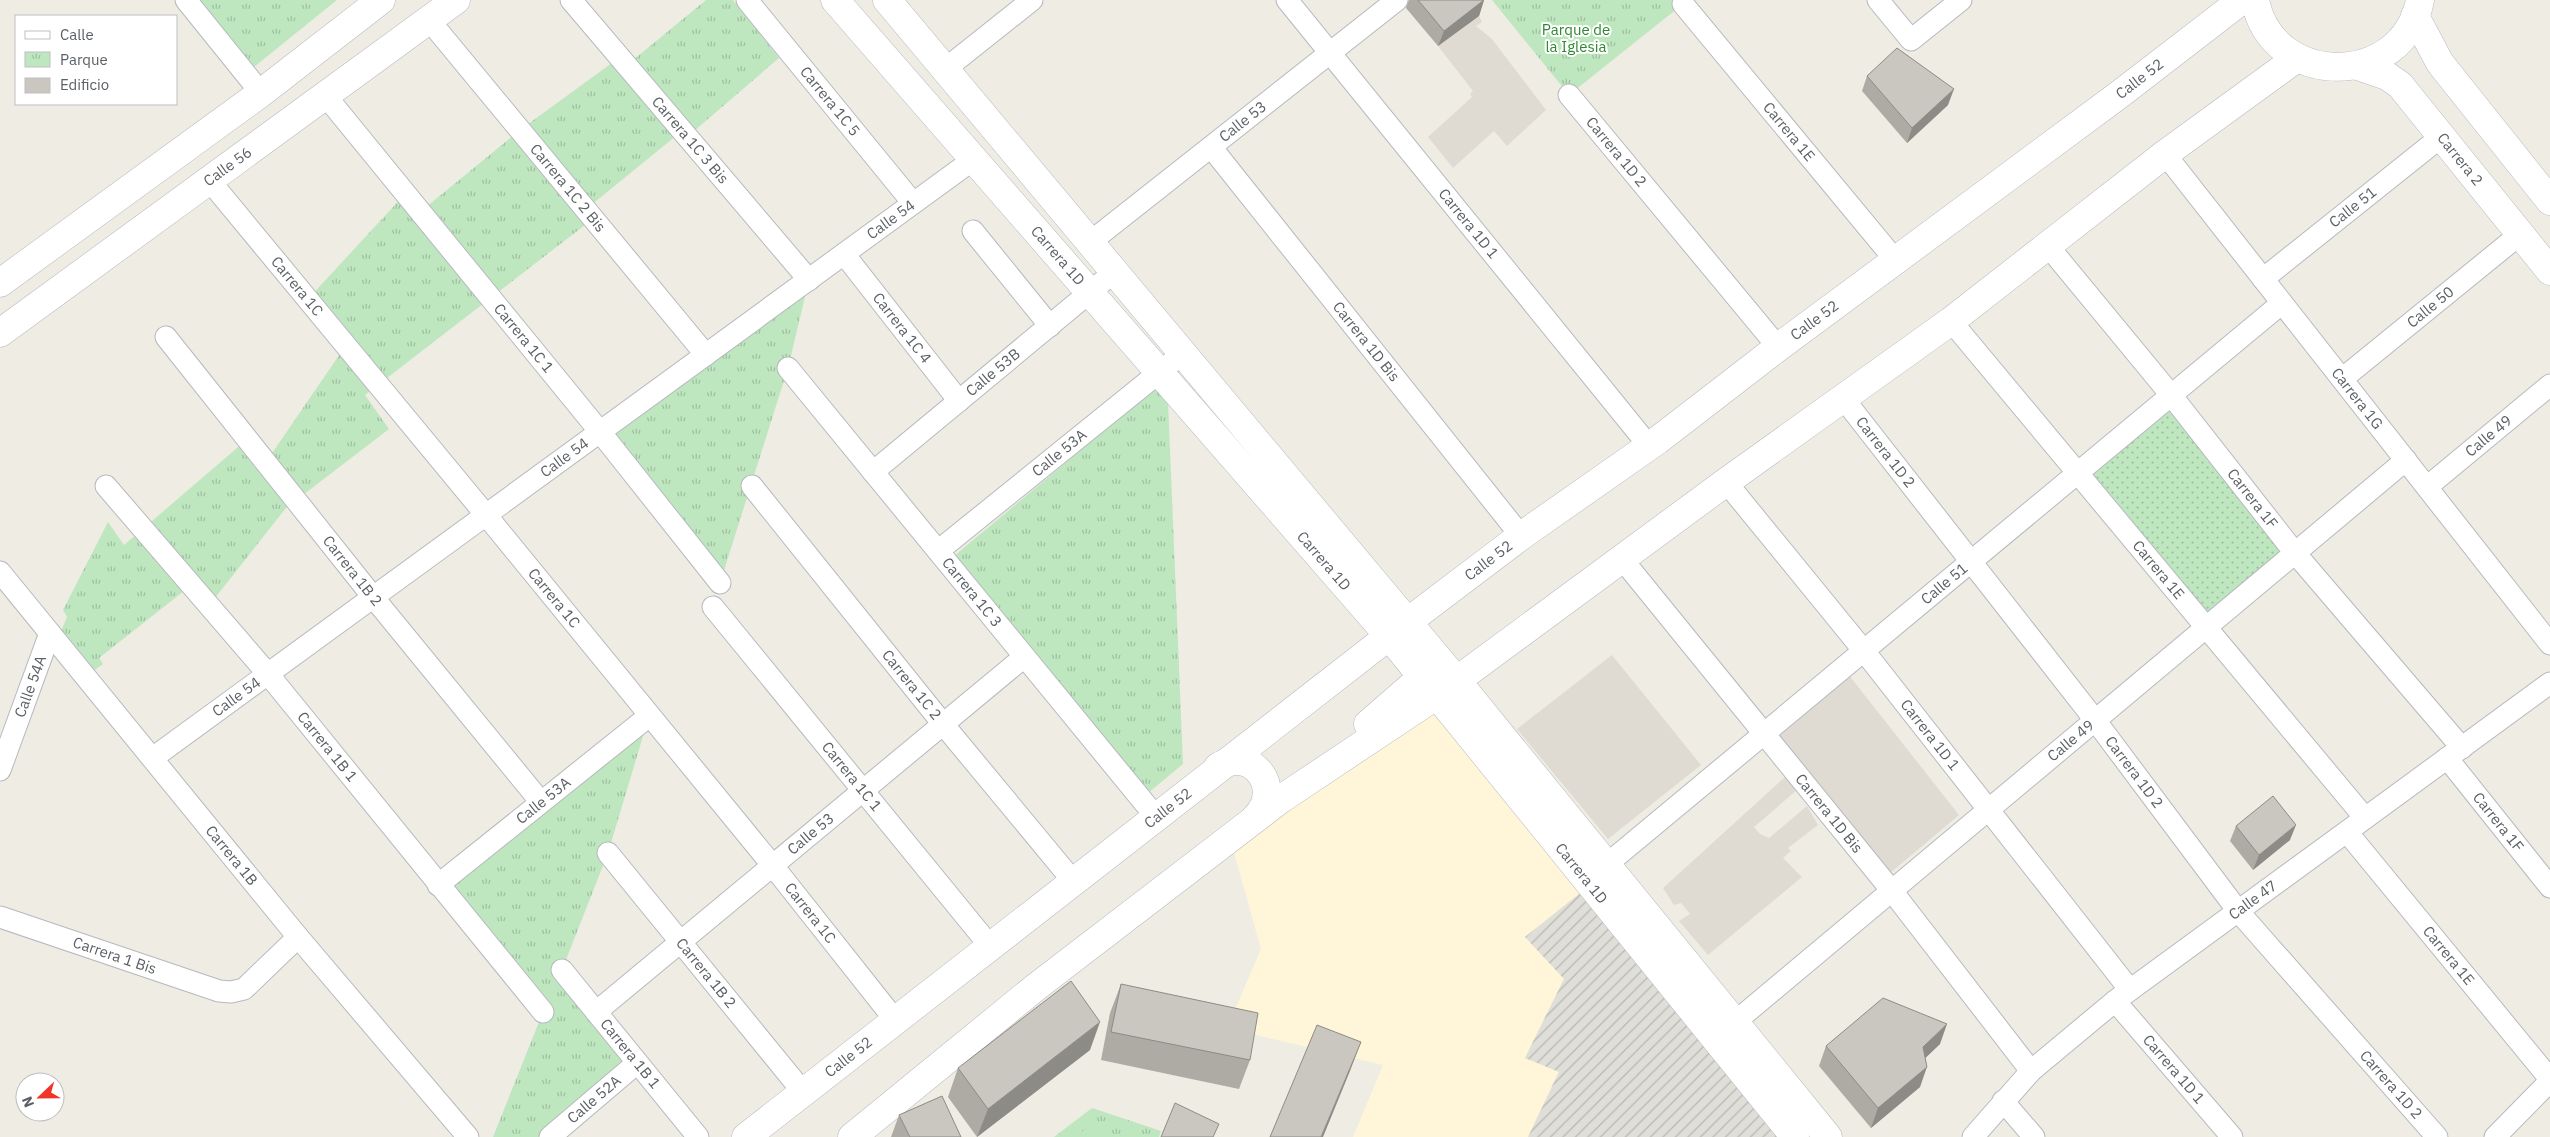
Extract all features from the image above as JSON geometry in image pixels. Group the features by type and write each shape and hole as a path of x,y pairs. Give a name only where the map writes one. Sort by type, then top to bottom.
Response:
{"street":[{"path":"186,0 261,93 258,132 246,152"},
{"path":"0,283 261,93 381,0"},
{"name":"Calle 56","path":"0,333 456,0"},
{"name":"Carrera 1C 3 Bis","path":"571,0 809,280"},
{"name":"Carrera 1C 5","path":"747,0 913,204"},
{"name":"Carrera 1D","path":"835,0 1159,372 1398,629"},
{"name":"Carrera 1D","path":"887,0 1182,354 1795,1137"},
{"path":"944,70 1032,0"},
{"name":"Carrera 1D 1","path":"1288,0 1649,446"},
{"name":"Calle 53","path":"1089,243 1397,0"},
{"path":"1878,0 1911,40 1961,0"},
{"name":"Calle 52","path":"746,1137 1215,769 1398,629 1521,536 1649,446 1778,347 2221,19 2242,0"},
{"path":"2255,0 2262,22 2271,36 2296,58 2326,67 2358,66 2377,58 2393,47 2406,33 2417,8"},
{"name":"Carrera 1E","path":"1684,4 1896,261"},
{"path":"2417,8 2440,63 2550,201"},
{"name":"Carrera 1C 2 Bis","path":"429,20 706,355"},
{"path":"852,1137 1036,987 1255,818 1439,684 1622,559 1951,321 2165,154 2296,58"},
{"name":"Carrera 2","path":"2358,66 2387,76 2400,85 2519,235 2550,271"},
{"name":"Carrera 1C 1","path":"324,95 601,433 720,583"},
{"name":"Carrera 1D 2","path":"1569,95 1778,347"},
{"name":"Calle 51","path":"2263,279 2442,136"},
{"name":"Carrera 1D Bis","path":"1211,147 1521,536"},
{"name":"Carrera 1G","path":"2165,154 2550,644"},
{"name":"Calle 54","path":"154,757 601,433 974,159"},
{"name":"Carrera 1C","path":"209,180 773,866 895,1020"},
{"path":"973,231 1050,326"},
{"name":"Calle 50","path":"2342,379 2519,235"},
{"name":"Carrera 1F","path":"2048,246 2171,395 2294,553 2455,753 2550,887"},
{"name":"Carrera 1C 4","path":"844,254 959,401"},
{"name":"Calle 53B","path":"873,472 1114,272"},
{"name":"Calle 51","path":"1606,864 2282,303"},
{"name":"Carrera 1E","path":"1951,321 2365,818"},
{"name":"Carrera 1B 2","path":"166,337 373,597 540,802"},
{"name":"Calle 53A","path":"938,551 1182,354"},
{"name":"Carrera 1C 3","path":"788,368 1156,816"},
{"name":"Calle 49","path":"2427,486 2550,385"},
{"name":"Carrera 1D 2","path":"1843,398 2095,720 2238,911 2437,1137"},
{"name":"Calle 49","path":"1735,1022 2406,460"},
{"name":"Carrera 1D 1","path":"1726,482 1864,651 1989,809 2123,995 2232,1137"},
{"name":"Carrera 1B 1","path":"106,486 268,674 543,1012"},
{"name":"Carrera 1C 2","path":"752,486 942,724 1073,881"},
{"name":"Carrera 1D Bis","path":"1622,559 1892,891 2031,1071"},
{"name":"Carrera 1B","path":"0,572 154,757 298,937 468,1137"},
{"name":"Carrera 1C 1","path":"713,606 990,946"},
{"name":"Calle 54A","path":"0,770 50,632"},
{"name":"Calle 53","path":"596,1012 1024,657"},
{"name":"Calle 47","path":"1973,1137 2031,1071 2123,995 2550,683"},
{"name":"Carrera 1D","path":"1439,684 1606,864 1828,1137"},
{"name":"Calle 53A","path":"438,885 649,716"},
{"path":"1215,769 1223,764 1241,762 1258,770 1267,786 1268,795 1266,804 1255,818"},
{"name":"Carrera 1E","path":"2347,832 2550,1080"},
{"name":"Carrera 1B 2","path":"608,853 803,1092"},
{"name":"Carrera 1 Bis","path":"0,917 219,991 230,992 244,988 298,937"},
{"name":"Carrera 1B 1","path":"562,970 698,1137"},
{"name":"Calle 52A","path":"550,1137 637,1062"},
{"path":"2494,1137 2550,1080"},
{"path":"2003,1101 2034,1137"}],"shaded area":[{"path":"1479,16 1482,22 1476,26 1492,39 1546,110 1507,146 1494,131 1453,168 1428,137 1472,97 1470,94 1473,91 1438,46"},
{"path":"1612,655 1701,765 1608,839 1517,729"},
{"path":"1848,674 1959,815 1889,874 1776,734"},
{"path":"1437,695 1590,885 1564,979 1525,1058 1559,1071 1528,1137 1353,1137 1383,1065 1227,1028 1261,949 1230,838"},
{"path":"1785,777 1797,790 1754,827 1760,834 1769,838 1807,806 1818,825 1788,848 1791,851 1783,858 1802,877 1708,955 1679,921 1690,914 1681,903 1674,905 1663,888"},
{"path":"1590,885 1795,1137 1528,1137 1559,1072 1525,1058 1564,979 1525,937"}],"green space":[{"path":"196,0 337,0 249,71"},
{"path":"706,0 733,0 779,58 687,137 682,131 579,215 585,225 365,395 389,429 286,508 215,598 184,591 99,658 103,664 92,672 59,636 67,617 63,610 108,522 124,545 244,442 266,462 344,348 308,299 405,194 420,212 520,130 620,57 627,65"},
{"name":"Parque de la Iglesia","path":"1492,0 1688,0 1569,95"},
{"path":"809,280 788,368 720,583 601,433"},
{"path":"1155,388 1168,401 1183,764 1148,793 954,556"},
{"path":"2171,395 2295,553 2207,627 2079,474"},
{"path":"649,716 608,853 562,970 637,1063 550,1137 493,1137 543,1012 438,885"},
{"path":"1092,1108 1161,1131 1159,1137 1054,1137"},
{"path":"1096,1121 1108,1137 1075,1137"}],"building":[{"path":"1418,0 1484,0 1444,31"},
{"path":"1897,48 1954,89 1912,128 1867,76"},
{"path":"2273,796 2296,825 2259,855 2236,826"},
{"path":"1071,981 1100,1022 988,1109 958,1068"},
{"path":"1121,984 1258,1013 1250,1060 1111,1032"},
{"path":"1883,998 1947,1024 1923,1047 1927,1067 1878,1108 1826,1046"},
{"path":"1317,1025 1361,1042 1321,1137 1270,1137"},
{"path":"942,1096 961,1137 910,1137 899,1115"},
{"path":"1175,1103 1219,1124 1213,1137 1161,1137"}]}
